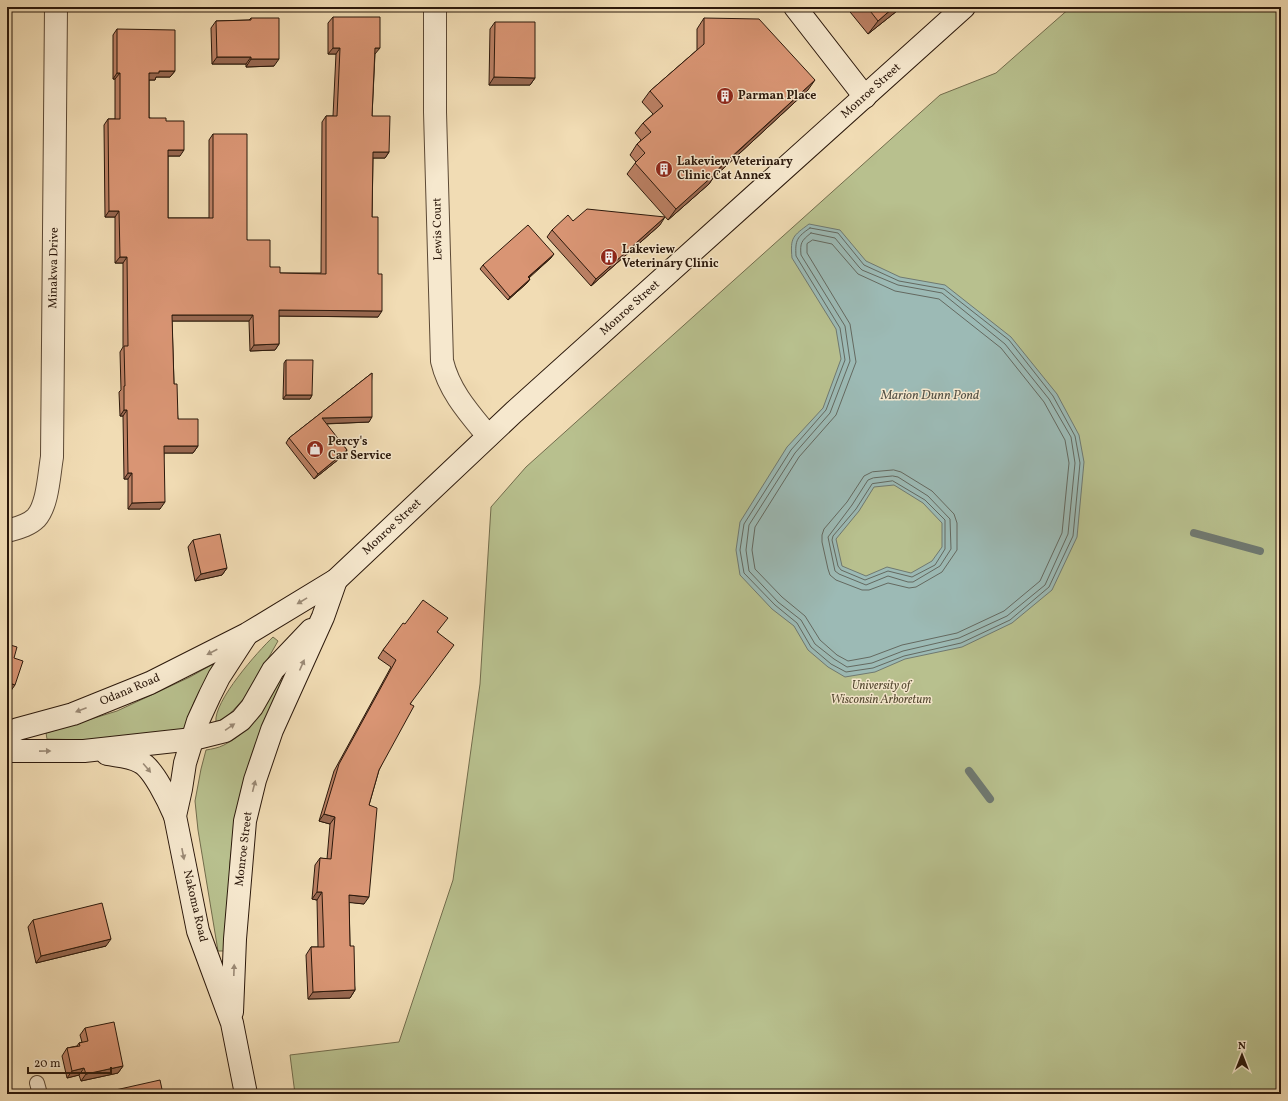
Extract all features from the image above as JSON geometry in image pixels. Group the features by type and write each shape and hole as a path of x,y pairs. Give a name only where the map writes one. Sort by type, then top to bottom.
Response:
{"main road":[{"name":"Minakwa Drive","path":"7,531 28,523 40,513 47,489 52,457 56,7"},
{"name":"Lewis Court","path":"435,7 436,120 442,361 444,371 453,391 465,409 488,436"},
{"path":"795,7 865,97"},
{"name":"Monroe Street","path":"323,617 274,670 252,707 241,720 225,731 193,739 198,721 210,695 230,659 247,634 336,580 488,436 964,7"},
{"name":"Monroe Street","path":"232,1023 235,939 245,821 255,780 272,730 323,617 336,580"},
{"name":"Odana Road","path":"7,734 18,729 73,714 150,683 247,634"},
{"path":"7,751 84,751 193,739"},
{"name":"Nakoma Road","path":"193,739 185,763 175,816 198,931 232,1023 246,1094"},
{"path":"84,751 128,757 142,762 156,779 175,816"}],"green space":[{"name":"University of Wisconsin Arboretum","path":"1071,7 1281,7 1281,1094 295,1094 290,1055 399,1042 453,880 480,684 491,507 526,467 940,95 996,73"},
{"path":"273,637 278,641 248,694 227,717 216,722 217,713 229,690 257,653"},
{"path":"293,654 235,818 230,863 227,951 218,951 198,830 195,801 201,769 206,750 222,746 237,737 257,717 273,693"},
{"path":"215,663 194,702 184,730 87,740 47,739 46,733 117,711 190,677"}],"water":[{"name":"Marion Dunn Pond","path":"809,224 840,230 866,261 900,277 945,285 1011,337 1057,394 1079,435 1084,462 1077,537 1052,590 1012,623 962,647 905,659 875,672 845,677 828,667 808,650 794,626 772,609 740,575 736,550 740,522 787,447 823,408 841,359 836,329 792,258 792,241 796,234","holes":["894,485 923,503 942,523 942,547 932,561 911,573 887,567 866,576 842,566 836,539 859,511 874,487"]}],"building":[{"path":"867,7 894,7 878,21"},
{"path":"333,17 380,17 380,48 375,48 372,116 390,116 389,152 373,152 372,217 378,217 378,274 382,274 382,311 279,310 279,344 254,345 253,315 172,315 174,384 177,384 178,419 198,419 198,446 164,446 165,502 132,503 132,473 128,473 127,410 124,410 124,346 128,346 127,257 120,257 119,211 109,211 108,119 120,119 120,73 117,73 117,29 175,30 175,71 159,71 159,73 149,73 149,118 166,118 166,121 184,121 184,150 168,150 168,218 213,218 213,134 247,134 247,240 270,240 270,267 280,267 280,273 326,274 326,116 337,116 340,48 333,48"},
{"path":"251,18 279,18 279,59 217,57 216,21 251,20"},
{"name":"Parman Place","path":"704,18 759,19 815,80 676,209 635,163 645,153 637,144 651,132 643,123 663,106 650,91 704,44"},
{"path":"495,22 535,22 535,78 494,77"},
{"path":"587,209 665,217 596,279 552,230 568,215 573,221"},
{"path":"528,225 554,254 528,277 530,279 510,297 483,265"},
{"path":"286,360 313,360 312,395 286,395"},
{"path":"372,373 372,417 322,418 347,450 318,474 289,438"},
{"path":"220,534 227,568 201,574 193,540"},
{"path":"423,600 448,618 437,632 454,645 410,704 414,706 379,770 369,805 377,808 369,897 349,895 350,946 354,946 355,990 313,992 311,947 324,947 322,892 317,892 320,858 331,859 335,817 324,814 339,764 396,660 383,650 403,623 405,624"},
{"path":"7,644 17,647 14,658 23,661 15,685 7,682"},
{"path":"102,903 111,939 41,956 33,920"},
{"path":"114,1022 123,1066 86,1074 84,1068 72,1071 67,1048 80,1046 79,1043 88,1041 85,1028"},
{"path":"160,1080 163,1094 112,1094 111,1091"}],"waterway":[{"path":"1194,533 1260,551"},
{"path":"969,771 990,799"}],"place":[{"name":"Parman Place","path":"725,96"},
{"name":"Lakeview Veterinary Clinic Cat Annex","path":"664,169"},
{"name":"Lakeview Veterinary Clinic","path":"609,257"},
{"name":"Percy's Car Service","path":"315,449"}]}
